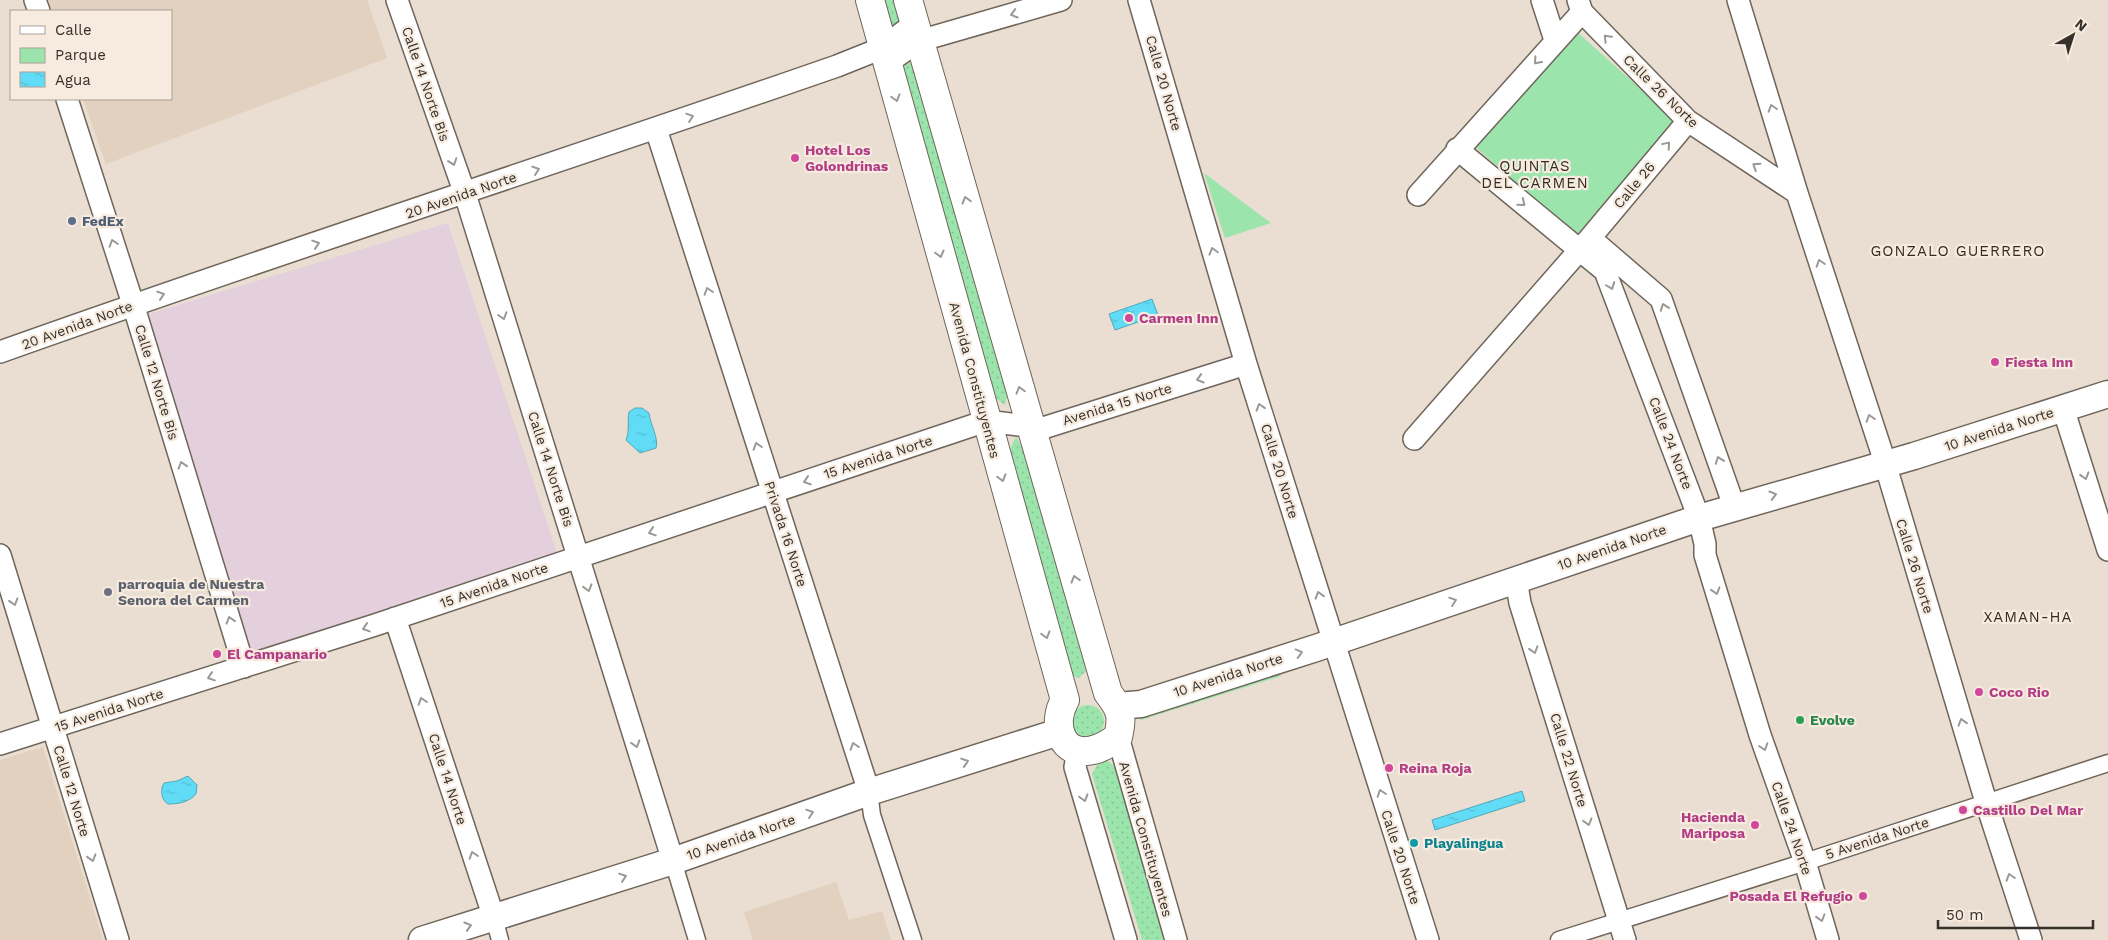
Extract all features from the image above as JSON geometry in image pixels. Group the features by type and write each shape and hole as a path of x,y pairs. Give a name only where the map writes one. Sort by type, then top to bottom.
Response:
{"main road":[{"name":"Avenida Constituyentes","path":"870,0 884,56 1065,700 1059,709 1058,722 1069,742"},
{"name":"Avenida Constituyentes","path":"914,21 1108,694 1118,706 1121,722 1118,737"},
{"path":"1069,742 1092,751 1118,737"}],"street":[{"name":"Calle 14 Norte Bis","path":"397,0 465,194 697,940"},
{"name":"20 Avenida Norte","path":"0,352 133,304 656,129 884,56 914,21 1061,0"},
{"name":"Calle 20 Norte","path":"1139,0 1246,364 1428,940"},
{"path":"1542,0 1555,40"},
{"name":"Calle 26 Norte","path":"1738,0 1797,193 1885,464 1986,802 2031,940"},
{"path":"1418,195 1555,40 1580,6"},
{"name":"Calle 26 Norte","path":"1580,6 1688,121 1797,193"},
{"name":"Calle 12 Norte Bis","path":"67,100 133,304 244,667"},
{"name":"Calle 26","path":"1414,439 1585,244 1688,121"},
{"name":"Privada 16 Norte","path":"656,129 869,792 872,815 913,940"},
{"name":"Calle 24 Norte","path":"1457,149 1661,299 1734,506"},
{"name":"Calle 24 Norte","path":"1585,244 1605,271 1699,518 1705,544 1705,555 1748,697 1776,784 1805,862 1828,940"},
{"name":"Avenida 15 Norte","path":"986,421 1043,428 1246,364"},
{"name":"10 Avenida Norte","path":"1118,706 1141,704 1336,653 1516,579 1734,506 1885,464 2108,394"},
{"path":"2063,408 2108,550"},
{"name":"15 Avenida Norte","path":"0,744 395,618 986,421"},
{"name":"Calle 12 Norte","path":"0,555 118,940"},
{"name":"Calle 22 Norte","path":"1516,579 1520,604 1622,930"},
{"name":"Calle 14 Norte","path":"395,618 497,929"},
{"name":"Avenida Constituyentes","path":"1118,737 1176,940"},
{"name":"10 Avenida Norte","path":"422,940 497,929 673,861 869,792 1069,742"},
{"name":"Avenida Constituyentes","path":"1069,742 1126,940"},
{"name":"5 Avenida Norte","path":"1559,940 1622,930 1805,862 2108,762"}],"shaded area":[{"path":"48,0 367,0 387,58 106,164 83,100 172,100 172,10 52,10"},
{"path":"448,223 558,556 250,655 145,315"},
{"path":"43,747 103,940 0,940 0,760"},
{"path":"836,882 849,920 882,911 891,940 753,940 744,912"}],"green space":[{"path":"880,0 897,0 901,18 896,26 886,23"},
{"path":"1574,29 1677,122 1579,237 1472,144"},
{"path":"907,61 916,67 1008,390 1005,405 994,397 902,71"},
{"path":"1204,173 1271,223 1225,238"},
{"path":"1016,437 1026,453 1086,671 1079,678 1073,676 1071,672 1009,451"},
{"path":"1279,670 1281,676 1141,720 1138,716"},
{"path":"1088,705 1094,706 1099,710 1103,715 1103,727 1099,732 1094,736 1088,737 1082,736 1077,732 1073,727 1072,721 1073,715 1077,710 1082,706"},
{"path":"1107,760 1116,768 1168,940 1142,940 1092,774 1098,763"}],"water":[{"path":"1152,299 1158,315 1115,330 1109,314"},
{"path":"635,408 642,408 649,413 657,444 656,448 640,453 626,440 629,412"},
{"path":"188,776 197,785 196,794 184,802 168,804 162,794 164,783 177,781"},
{"path":"1522,791 1525,801 1435,830 1432,820"}],"place":[{"name":"Hotel Los Golondrinas","path":"795,158"},
{"name":"FedEx","path":"72,221"},
{"name":"Carmen Inn","path":"1129,318"},
{"name":"Fiesta Inn","path":"1995,362"},
{"name":"parroquia de Nuestra Senora del Carmen","path":"108,592"},
{"name":"El Campanario","path":"217,654"},
{"name":"Coco Rio","path":"1979,692"},
{"name":"Evolve","path":"1800,720"},
{"name":"Reina Roja","path":"1389,768"},
{"name":"Castillo Del Mar","path":"1963,810"},
{"name":"Hacienda Mariposa","path":"1755,825"},
{"name":"Playalingua","path":"1414,843"},
{"name":"Posada El Refugio","path":"1863,896"}],"district":[{"name":"QUINTAS DEL CARMEN","path":"1535,174"},
{"name":"GONZALO GUERRERO","path":"1958,251"},
{"name":"XAMAN-HA","path":"2028,617"}]}
